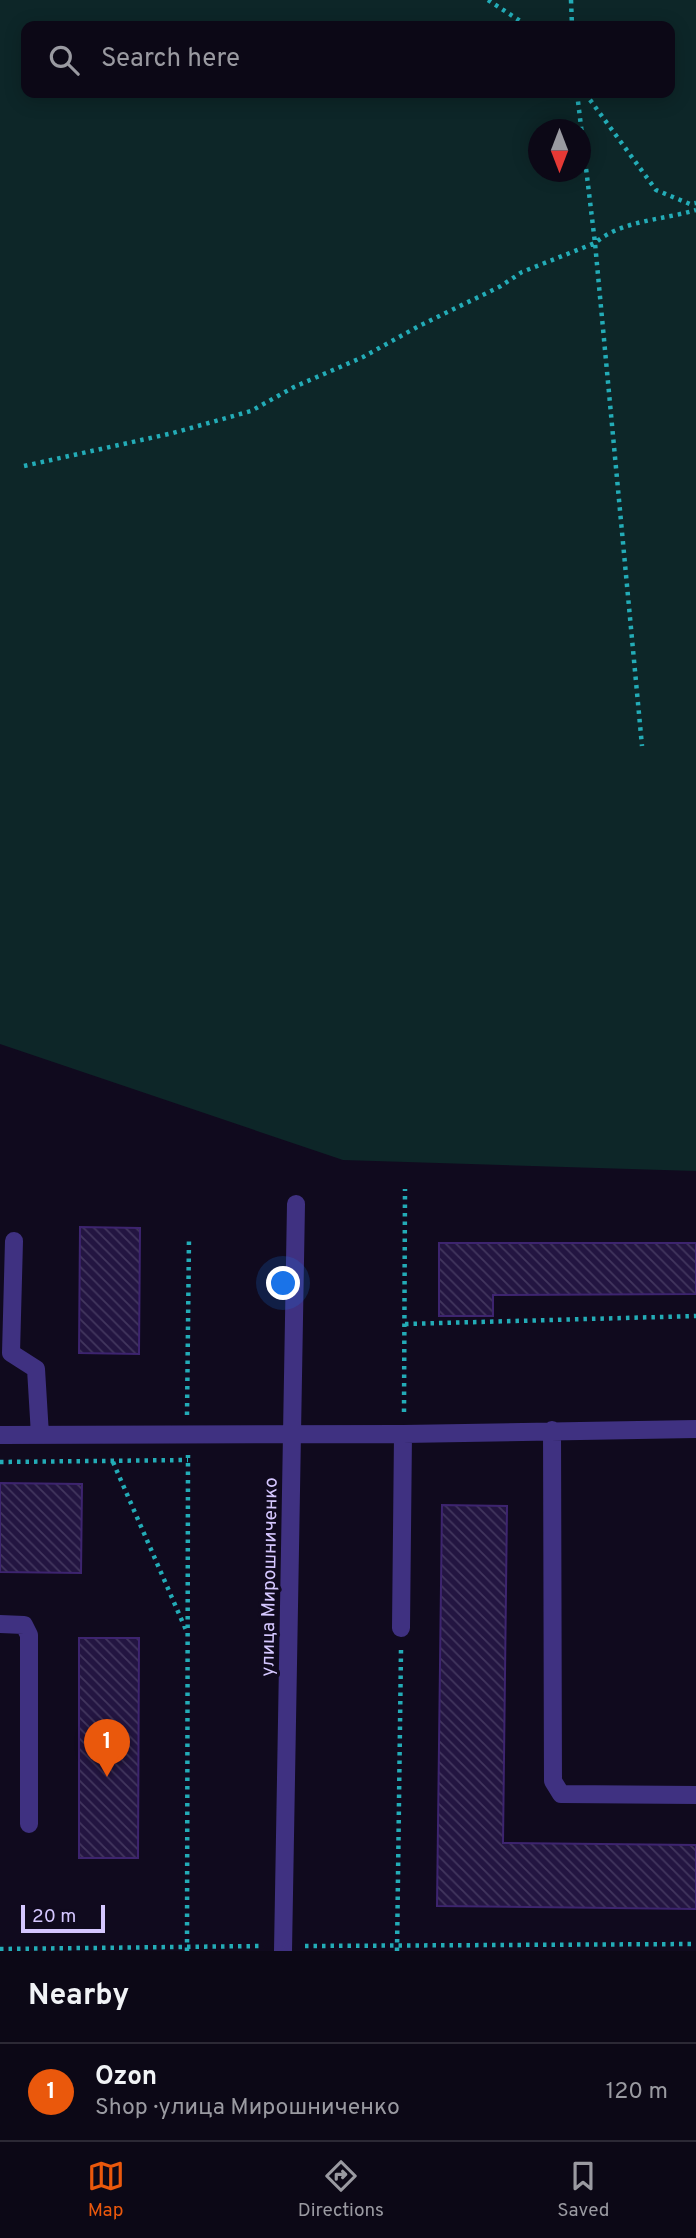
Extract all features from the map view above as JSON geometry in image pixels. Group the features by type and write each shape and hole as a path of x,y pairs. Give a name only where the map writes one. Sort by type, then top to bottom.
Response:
{"street":[{"name":"улица Мирошниченко","path":"284,1948 296,1204"},
{"path":"13,1241 11,1353 36,1369 40,1435"},
{"path":"0,1435 404,1434 696,1429"},
{"path":"552,1430 553,1781 561,1794 696,1795"},
{"path":"401,1628 404,1434"},
{"path":"0,1624 23,1625 29,1634 29,1824"}],"path":[{"path":"488,0 520,21"},
{"path":"571,0 572,21"},
{"path":"578,98 595,243 642,746"},
{"path":"589,98 656,190 696,204"},
{"path":"23,466 173,433 251,411 294,387 363,357 501,286 522,272 639,222 696,210"},
{"path":"404,1434 405,1189"},
{"path":"187,1948 189,1237"},
{"path":"405,1324 696,1316"},
{"path":"0,1462 188,1460"},
{"path":"113,1462 188,1634"},
{"path":"397,1948 401,1628"},
{"path":"0,1949 696,1944"}],"green space":[{"path":"0,0 696,0 696,1171 343,1160 0,1044"}],"building":[{"path":"80,1227 140,1228 139,1354 79,1353"},
{"path":"439,1243 696,1243 696,1294 493,1295 493,1316 439,1316"},
{"path":"0,1483 82,1484 81,1573 0,1572"},
{"path":"442,1505 507,1506 503,1843 696,1845 696,1909 437,1906"},
{"path":"79,1638 139,1638 138,1858 79,1858"}],"place":[{"name":"Ozon","path":"107,1777"}]}
